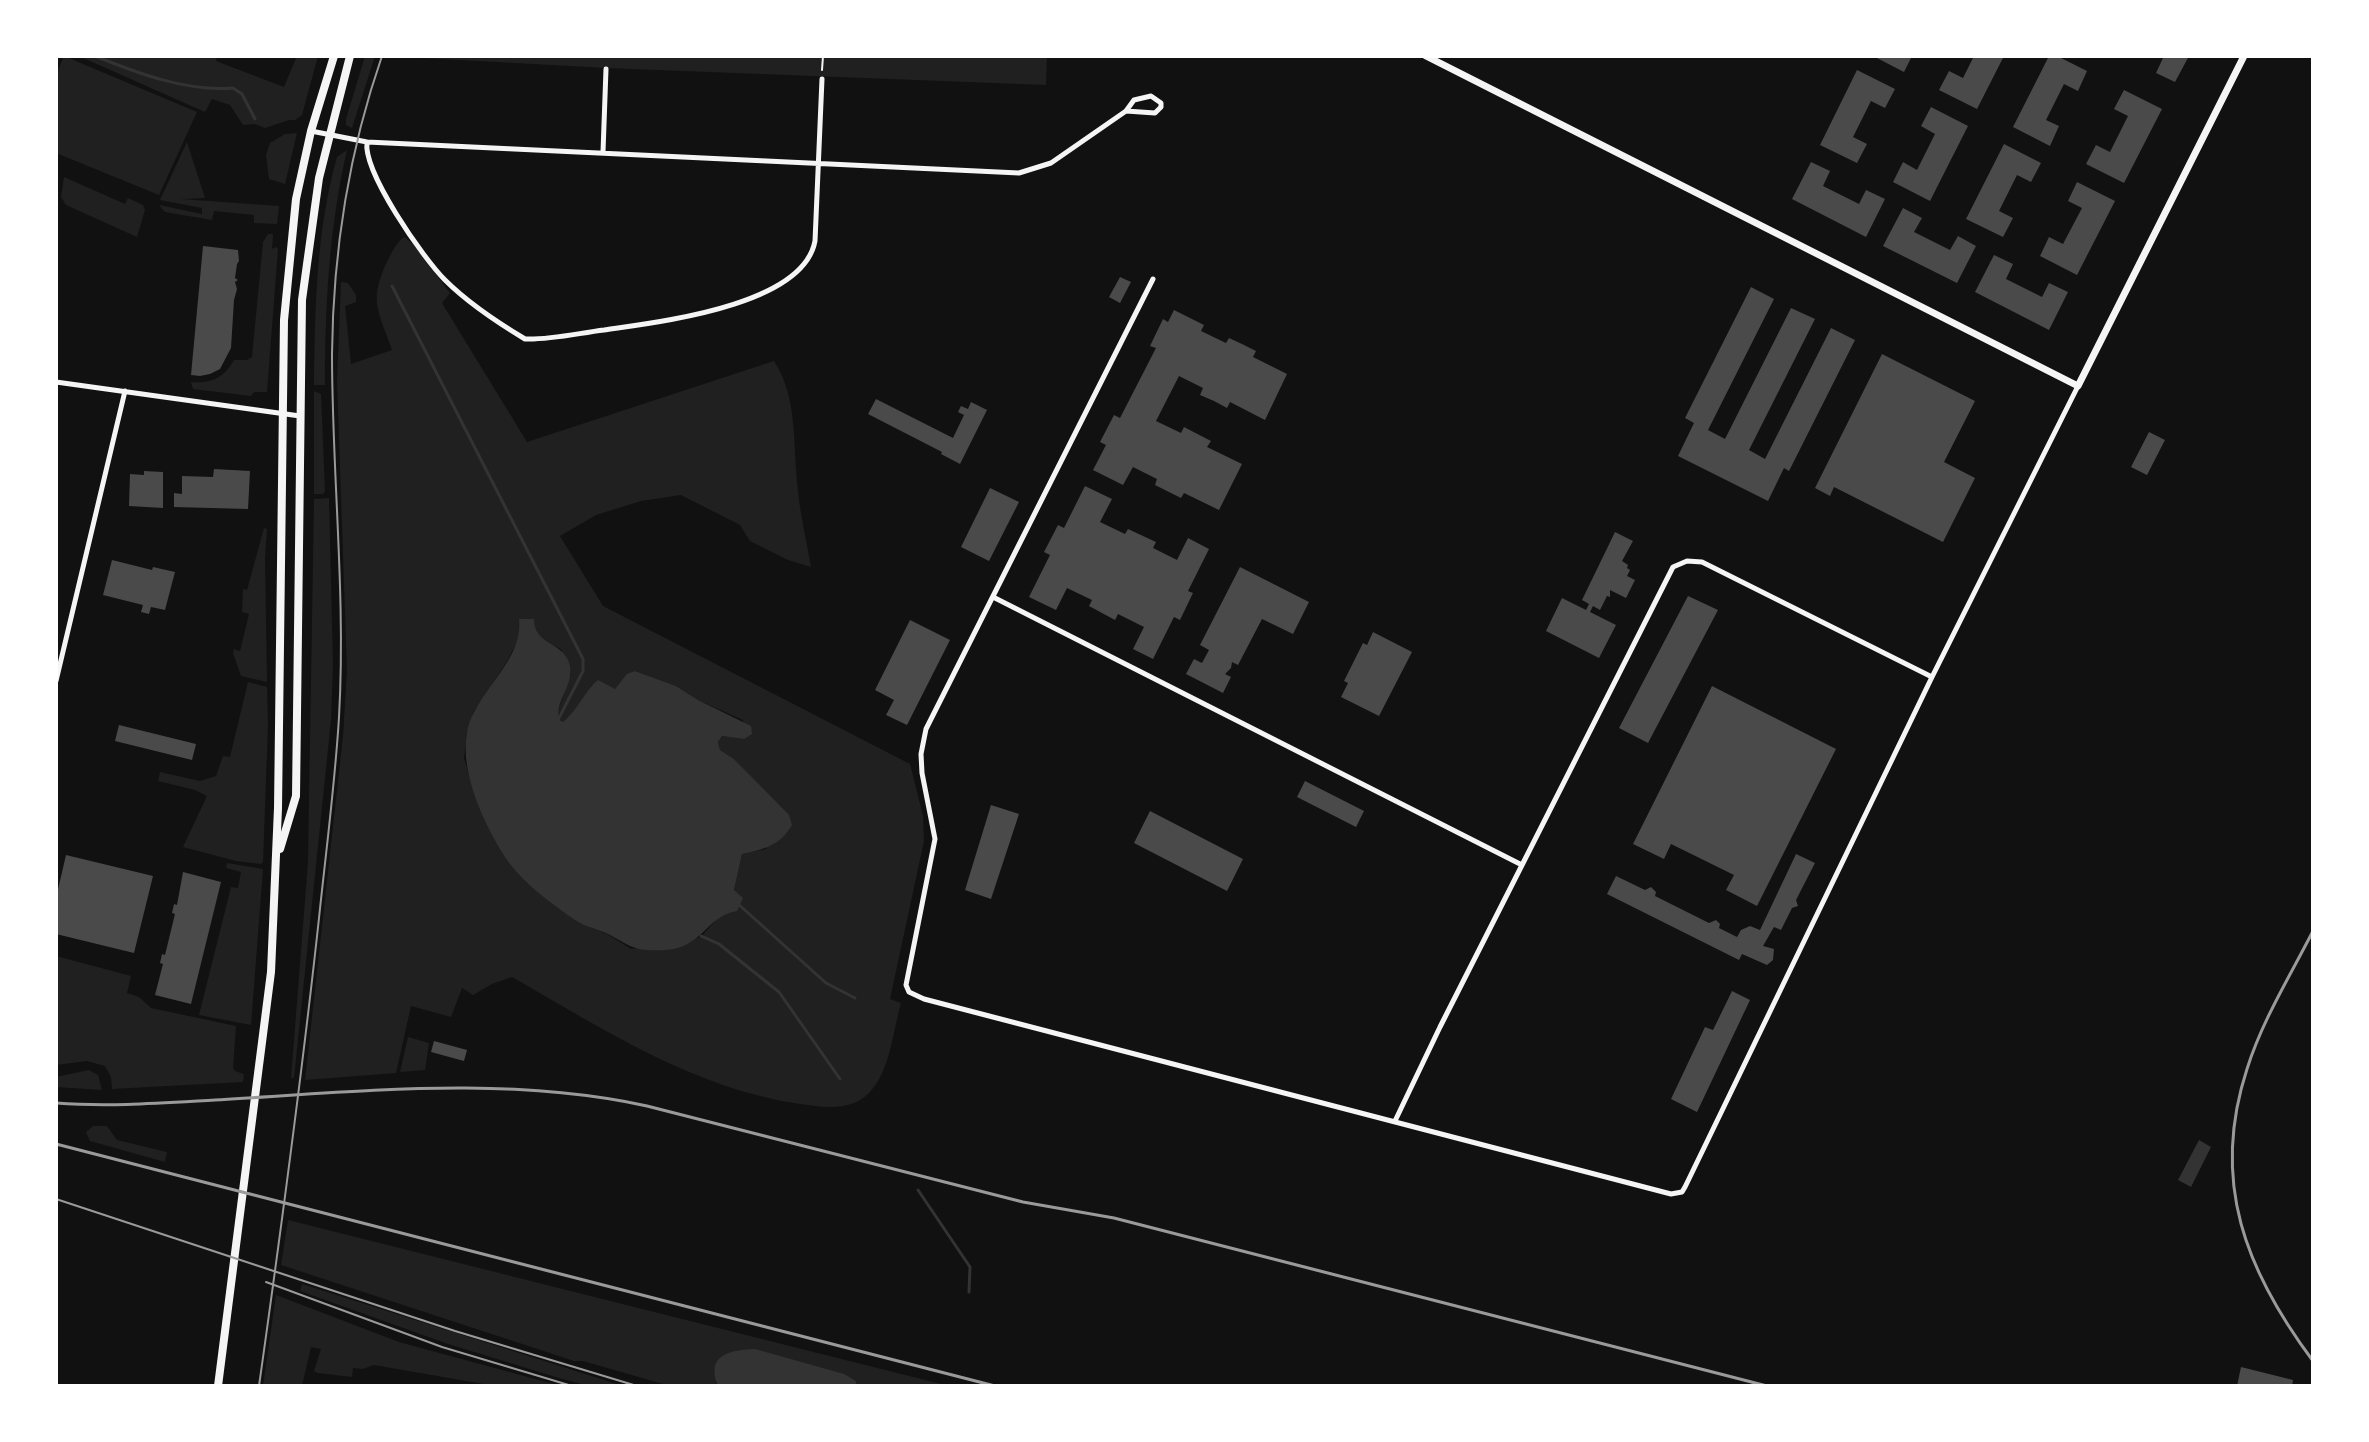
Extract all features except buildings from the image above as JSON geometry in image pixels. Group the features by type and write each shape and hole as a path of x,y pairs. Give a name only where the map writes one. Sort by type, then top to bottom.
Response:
{"main road":[{"path":"218,1386 271,972 276,861 284,320 291,231 311,131 334,56"},
{"path":"276,861 296,796 302,300 310,229 328,134 350,56"}],"street":[{"path":"1426,56 2078,386"},
{"path":"1153,279 926,729 922,744 922,773 935,839 906,985 909,992 915,997 1671,1194 1682,1192 1932,677 2244,56"},
{"path":"603,152 606,69"},
{"path":"367,142 367,155 381,188 435,269 451,285 521,337 530,339 667,320 738,302 781,283 798,270 811,254 815,241 822,79"},
{"path":"311,131 367,142 1006,173 1029,172 1051,163 1126,111 1141,96 1151,96 1161,103 1155,113 1126,111"},
{"path":"56,382 300,416"},
{"path":"56,681 125,391"},
{"path":"1395,1121 1669,573 1680,563 1695,561 1711,566 1932,677"},
{"path":"993,597 1522,865"}],"path":[{"path":"822,79 823,56"}],"shaded area":[{"path":"64,56 197,112 159,195 56,153 56,75"},
{"path":"217,56 216,61 284,87 297,56 318,56 302,115 265,128 255,124 243,125 230,105 212,99 205,112 81,57"},
{"path":"365,56 375,56 352,128 346,125 346,119"},
{"path":"387,56 1047,56 1046,85"},
{"path":"297,133 285,184 269,179 266,155 270,143 285,134"},
{"path":"187,142 205,198 181,199 279,206 277,224 254,223 254,215 214,211 212,220 165,212 159,205 202,214 202,208 160,200"},
{"path":"347,150 329,267 325,385 314,385 316,299 325,213 337,157"},
{"path":"64,177 125,204 128,198 143,205 145,210 137,237 66,205 61,197"},
{"path":"268,234 273,234 272,249 278,249 267,392 254,392 251,396 193,389 191,382 216,378 234,360 252,357 263,242"},
{"path":"404,237 413,244 450,293 442,303 527,442 774,361 787,389 790,404 798,492 811,567 788,560 750,541 740,525 681,495 641,501 596,515 560,536 603,606 910,764 923,816 924,841 890,999 901,1003 882,1074 862,1099 845,1106 818,1106 761,1096 724,1085 687,1071 615,1036 512,977 473,995 462,988 451,1017 411,1006 396,1073 305,1080 343,736 347,670 337,381 341,282 348,283 356,295 356,302 345,306 351,364 392,350 380,317 378,288 392,253","holes":["534,629 538,637 561,649 571,674 557,714 558,720 564,723 584,701 592,685 615,689 635,671 676,686 698,700 743,720 744,739 722,736 718,742 720,750 734,759 771,798 766,849 742,854 734,890 722,913 701,937 631,949 607,934 578,922 538,891 512,866 493,837 464,758 467,732 474,711 521,635"]},
{"path":"314,391 321,394 323,494 314,494"},
{"path":"329,498 333,665 331,720 294,1078 291,1078 308,862 314,499"},
{"path":"264,528 267,529 267,682 241,676 233,653 234,649 240,651 249,614 242,612 243,589 247,590"},
{"path":"519,619 534,619 542,638 559,649 568,660 570,676 558,712 559,720 563,722 598,680 615,689 627,674 635,671 676,686 751,726 752,734 744,739 722,736 718,742 720,750 734,759 789,815 792,825 771,846 742,854 734,890 743,898 737,911 718,919 688,944 665,950 640,949 579,922 524,880 492,836 471,784 467,766 467,733 471,718 514,649"},
{"path":"248,682 267,687 261,864 183,847 207,796 158,781 160,772 200,781 216,776 223,756 230,757"},
{"path":"227,863 263,869 251,1025 199,1015 231,887 238,888 241,872 226,868"},
{"path":"56,956 131,976 127,993 139,997 151,1008 236,1026 233,1068 244,1074 243,1082 112,1089 111,1077 105,1066 87,1061 56,1065"},
{"path":"408,1037 429,1043 425,1070 400,1072"},
{"path":"89,1070 98,1075 102,1090 56,1087 56,1077"},
{"path":"93,1126 107,1126 117,1140 167,1152 165,1162 90,1141 86,1132"},
{"path":"2199,1140 2211,1147 2191,1187 2178,1180"},
{"path":"288,1220 949,1386 856,1386 856,1381 841,1374 806,1370 716,1381 718,1386 670,1386 574,1361 281,1265"},
{"path":"302,1284 623,1386 589,1386 448,1344 300,1291"},
{"path":"276,1295 399,1342 561,1386 495,1386 374,1365 363,1369 353,1368 352,1377 318,1373 314,1371 321,1349 311,1347 302,1386 263,1386"},
{"path":"755,1349 844,1374 856,1381 856,1386 718,1386 715,1367 718,1360 729,1353"}],"waterway":[{"path":"95,56 145,75 180,84 233,88 242,94 255,119"},
{"path":"392,286 583,659 583,671 558,720"},
{"path":"737,903 826,983 855,998"},
{"path":"701,936 719,944 779,992 840,1079"},
{"path":"918,1190 970,1267 969,1292"}],"tram line":[{"path":"259,1386 306,1035 337,742 341,626 332,354 336,278 352,165 382,56"},
{"path":"56,1199 455,1331 637,1386"},
{"path":"266,1282 442,1347 572,1386"}],"railway":[{"path":"2313,931 2253,1051 2236,1110 2232,1150 2234,1187 2241,1224 2253,1259 2269,1293 2313,1361"},
{"path":"56,1103 136,1104 431,1088 485,1088 593,1097 647,1106 1023,1202 1114,1218 1767,1386"},
{"path":"56,1144 995,1386"}]}
